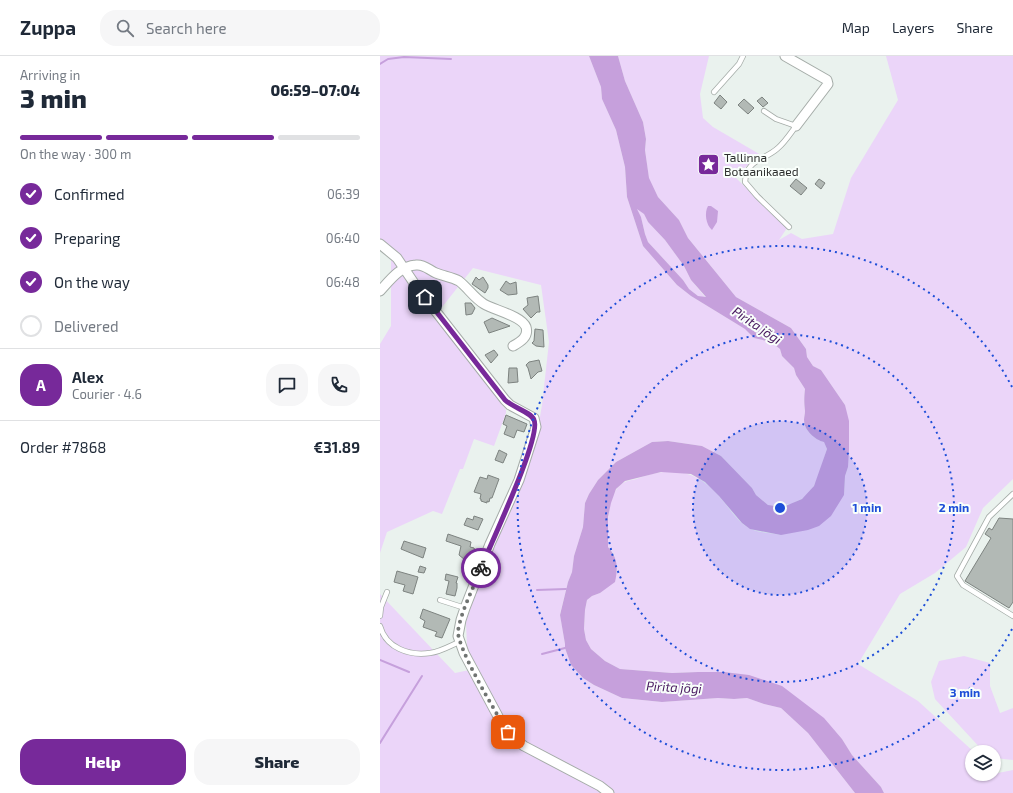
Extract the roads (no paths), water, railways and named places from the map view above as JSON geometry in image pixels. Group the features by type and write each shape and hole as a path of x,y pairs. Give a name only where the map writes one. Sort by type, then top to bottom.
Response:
{"street":[{"path":"785,56 827,80 828,84 796,126"},
{"path":"380,244 392,252 505,400 510,405 531,415 534,418 536,427 519,480 490,544 458,630 459,642 464,654 501,722 513,738 524,746 600,786 609,793"},
{"path":"380,291 404,268 420,265 457,280 480,302 518,319 526,327 526,334 523,340 513,346"}],"lane":[{"path":"714,92 739,64 743,56"},
{"path":"764,111 776,119 796,126 776,150 756,161 746,173 745,182 757,196 789,227"},
{"path":"1013,494 989,517 957,576 963,586 1013,616"},
{"path":"380,616 381,607 387,592"},
{"path":"440,600 465,608"},
{"path":"380,626 382,633 390,644 402,651 416,654 431,653 459,642"}],"water":[{"name":"Pirita jõgi","path":"589,56 618,56 625,81 643,122 649,178 658,197 679,220 688,238 736,297 791,328 806,349 807,357 813,366 821,370 845,405 849,421 849,449 844,495 831,516 819,526 808,530 781,535 750,529 742,523 705,482 691,474 661,472 625,481 616,489 608,517 608,547 614,555 616,563 617,572 615,582 587,600 584,629 586,640 591,649 605,661 620,669 672,673 724,672 749,675 782,686 824,718 842,739 852,755 881,787 884,793 855,793 808,733 781,708 747,698 718,698 662,702 622,698 594,685 583,678 571,665 565,648 560,615 572,572 574,556 583,527 585,503 598,480 616,462 652,442 668,441 702,446 721,456 752,488 756,495 768,505 783,507 802,499 814,486 827,449 824,442 814,437 804,424 805,389 796,375 794,368 782,356 780,349 771,342 754,338 745,329 691,296 677,285 643,246 627,197 625,167 616,130 602,99 601,87","holes":["637,209 644,214 648,222 665,240 684,266 691,280 706,297 698,296 689,289 683,280 648,242 641,217"]},
{"path":"708,206 711,206 718,211 717,222 712,230 706,219"}],"waterway":[{"path":"380,64 388,59 404,57 451,59"},
{"path":"537,590 566,589"},
{"path":"542,654 565,648"},
{"path":"380,660 409,672"},
{"path":"380,743 422,676"}],"place":[{"name":"Tallinna Botaanikaaed","path":"708,164"}]}
